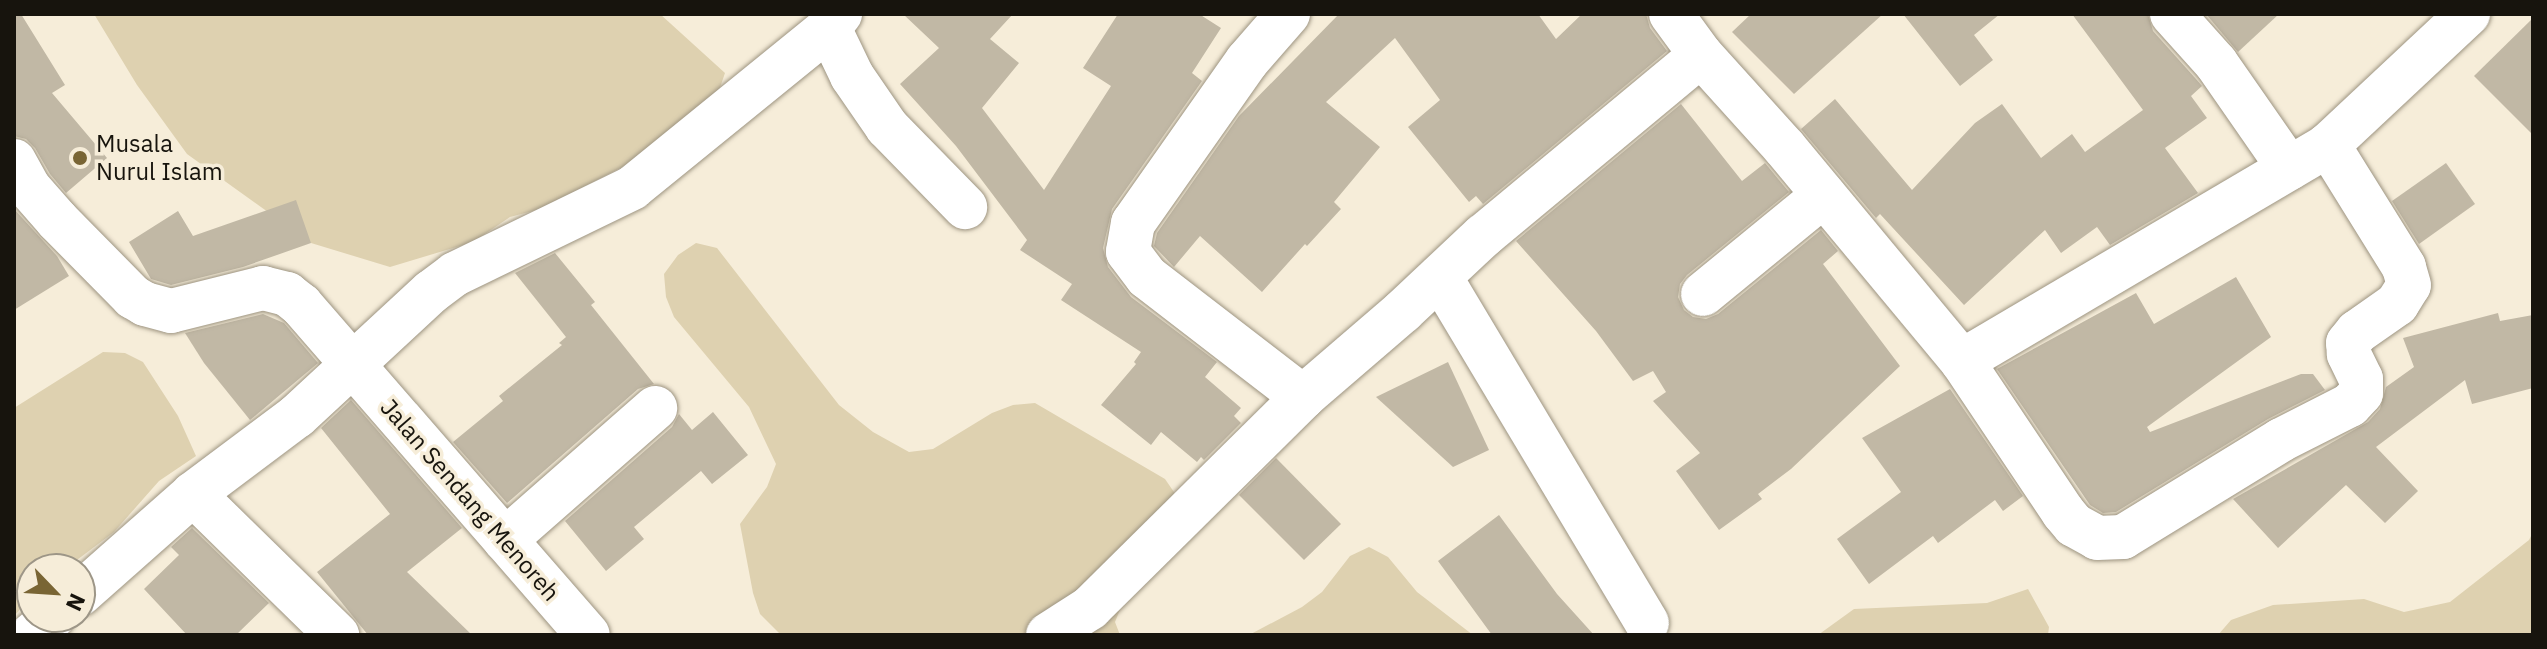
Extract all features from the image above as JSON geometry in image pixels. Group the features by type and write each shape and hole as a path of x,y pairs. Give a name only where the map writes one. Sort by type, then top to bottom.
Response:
{"street":[{"path":"1288,14 1247,61 1133,223 1128,252 1147,277 1303,397"},
{"path":"1671,14 1701,55 1824,195 1962,361 2063,512 2085,533 2110,540 2123,537 2281,440 2350,405 2363,387 2349,354 2350,339 2397,304 2409,285 2404,267 2328,145"},
{"path":"2172,14 2216,63 2289,168"},
{"path":"1962,361 2328,145 2468,14"},
{"path":"96,580 193,494 297,416 455,274 632,188 834,21 852,76 887,127 965,207"},
{"path":"1048,635 1090,608 1303,397 1483,236 1701,55"},
{"name":"Jalan Sendang Menoreh","path":"14,161 29,188 133,297 157,309 171,311 242,291 277,290 301,305 588,635"},
{"path":"1703,294 1824,195"},
{"path":"1440,277 1647,623"},
{"path":"505,540 655,408"},
{"path":"193,494 337,635"}],"shaded area":[{"path":"94,14 660,14 725,73 715,102 634,161 540,209 510,217 473,242 390,267 311,243 187,154 137,85"},
{"path":"696,243 717,248 839,405 873,432 909,452 933,449 992,413 1013,405 1035,403 1165,479 1176,495 1115,622 1120,635 781,635 760,614 740,524 767,487 776,464 749,407 674,317 666,297 664,274 678,255"},
{"path":"103,352 125,353 143,362 178,416 196,456 159,481 114,532 86,553 16,553 14,616 14,408"},
{"path":"2533,532 2533,635 2218,635 2231,620 2273,605 2364,599 2404,612 2450,602 2529,540"},
{"path":"1369,547 1388,557 1417,592 1473,635 1249,635 1302,607 1322,592 1350,556"},
{"path":"2028,589 2049,627 2048,635 1818,635 1854,609 1987,603"}],"building":[{"path":"14,14 21,14 65,85 52,93 107,158 66,193 35,148 26,139 14,136"},
{"path":"903,14 1013,14 990,39 1019,63 982,108 1044,190 1111,86 1083,68 1118,14 1199,14 1221,28 1192,73 1202,81 1112,209 1103,248 1108,267 1131,297 1217,362 1205,377 1241,408 1234,416 1241,423 1204,460 1201,457 1197,462 1161,432 1151,445 1101,405 1136,364 1134,362 1141,352 1061,300 1072,284 1020,250 1027,240 956,146 900,84 939,48"},
{"path":"1339,14 1538,14 1556,39 1582,14 1646,14 1650,28 1667,51 1483,204 1476,196 1469,202 1408,127 1440,100 1395,38 1326,102 1380,147 1334,202 1341,209 1307,246 1305,244 1262,292 1200,236 1174,267 1154,246 1157,233 1239,116"},
{"path":"1751,14 1883,14 1794,94 1732,32"},
{"path":"1903,14 2000,14 1974,35 1993,60 1960,86"},
{"path":"2072,14 2148,14 2153,31 2202,86 2191,96 2207,118 2165,148 2198,193 2110,245 2097,227 2061,253 2045,230 1964,305 1880,214 1876,218 1801,129 1835,99 1912,190 1975,123 2002,104 2041,158 2072,134 2085,152 2143,110"},
{"path":"2206,14 2279,14 2238,52"},
{"path":"2533,18 2533,135 2474,76"},
{"path":"1681,104 1742,181 1765,163 1789,192 1687,275 1680,284 1678,297 1684,310 1693,317 1706,319 1718,314 1821,230 1838,251 1823,264 1900,366 1791,469 1758,494 1762,499 1719,530 1676,471 1700,453 1653,401 1666,392 1653,371 1633,381 1596,331 1516,241"},
{"path":"2446,163 2475,204 2419,244 2392,201"},
{"path":"296,200 311,243 243,267 171,285 151,279 129,242 178,211 193,236"},
{"path":"14,209 57,256 69,276 14,310"},
{"path":"555,253 595,302 591,305 654,384 638,389 507,503 453,442 503,401 499,396 562,345 559,343 566,337 515,273"},
{"path":"2236,277 2271,337 2147,427 2150,432 2301,374 2313,374 2325,390 2268,419 2116,512 2103,513 2090,505 1997,369 2136,293 2154,324"},
{"path":"2498,313 2500,321 2533,315 2533,388 2472,404 2465,380 2376,447 2418,491 2385,523 2346,485 2278,548 2233,499 2368,422 2380,409 2386,387 2414,367 2403,338"},
{"path":"263,314 284,323 318,363 250,420 204,363 185,333"},
{"path":"1448,362 1489,450 1453,467 1376,397"},
{"path":"1950,389 2023,496 2003,511 1995,500 1938,543 1933,536 1869,584 1837,539 1901,492 1862,438"},
{"path":"351,400 462,528 407,572 472,635 368,635 317,572 390,514 321,428"},
{"path":"713,412 748,455 712,484 701,471 634,527 644,539 606,571 565,521 672,427 679,414 692,430"},
{"path":"1276,458 1341,524 1304,560 1239,495"},
{"path":"1499,515 1557,594 1594,635 1492,635 1438,561"},
{"path":"192,528 269,603 236,635 187,635 144,589 179,555 171,547"}],"place":[{"name":"Musala Nurul Islam","path":"80,158"}]}
